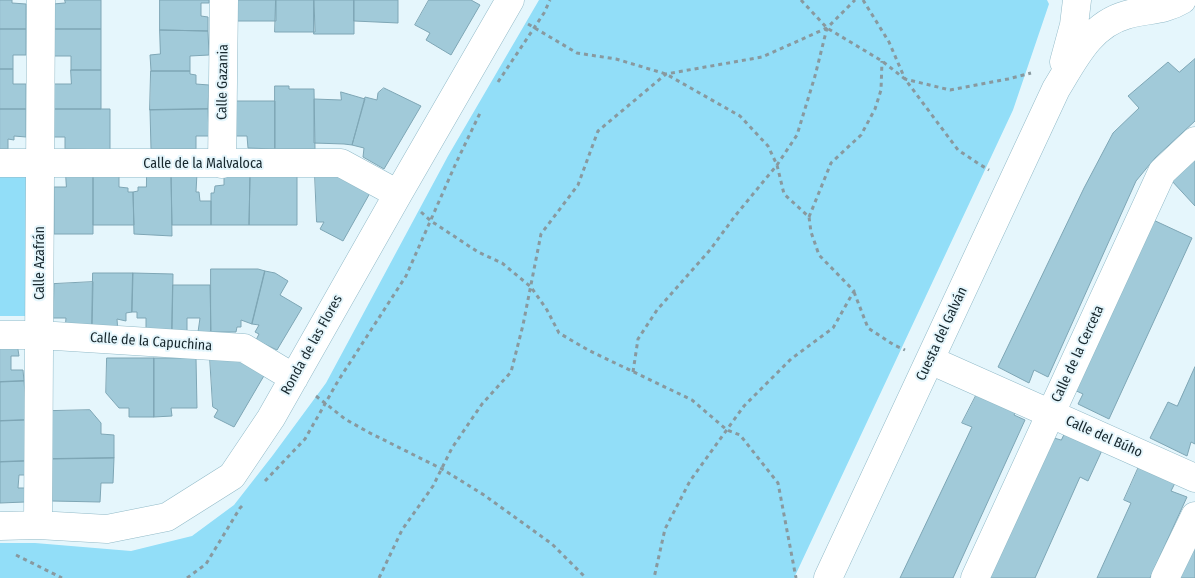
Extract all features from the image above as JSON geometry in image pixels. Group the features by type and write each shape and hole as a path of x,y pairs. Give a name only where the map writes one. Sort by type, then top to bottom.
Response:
{"street":[{"name":"Calle Azafrán","path":"38,525 41,0"},
{"name":"Calle Gazania","path":"222,164 224,0"},
{"name":"Cuesta del Galván","path":"828,578 1060,77 1074,25 1077,0"},
{"name":"Cuesta del Galván","path":"1060,77 1095,31 1109,21 1126,14 1164,8 1182,0"},
{"name":"Ronda de las Flores","path":"4,539 38,525 107,529 167,517 232,476 271,418 294,378 398,194 501,3"},
{"name":"Calle de la Cerceta","path":"975,578 1162,172 1195,141"},
{"name":"Calle de la Malvaloca","path":"0,163 341,163 398,194"},
{"name":"Calle de la Capuchina","path":"0,335 39,334 244,348 294,378"},
{"name":"Calle del Búho","path":"930,360 1195,478"},
{"path":"1166,578 1195,516"}],"path":[{"path":"498,82 544,13 550,0"},
{"path":"801,0 827,28 882,61 906,79 950,90 1008,79 1060,77"},
{"path":"379,578 402,530 433,486 452,448 482,404 512,372 541,234 578,185 598,131 666,74 762,57 827,28 855,0"},
{"path":"863,0 889,42 906,79 958,150 979,164 1013,182"},
{"path":"501,3 534,28 577,53 616,59 666,74 740,116 768,146 778,165 784,194 809,217"},
{"path":"633,372 638,340 657,310 710,250 735,216 778,165 797,136 827,28"},
{"path":"882,61 880,90 874,109 861,135 831,163 809,217 811,232 819,255 854,292 868,328 894,345 930,360"},
{"path":"260,488 305,439 338,381 406,276 456,163 484,106"},
{"path":"398,194 431,220 478,252 502,264 531,287 547,310 558,333 588,350 692,400 727,430 740,435 778,483 796,578"},
{"path":"654,578 665,529 690,481 744,406 790,359 833,328 854,292"},
{"path":"294,378 345,419 442,469 484,495 552,544 586,578"},
{"path":"187,578 206,564 240,508 246,502"},
{"path":"4,539 62,578"}],"shaded area":[{"path":"539,0 1047,0 1049,4 1013,110 794,578 0,578 0,543 35,543 131,551 192,536 234,505 326,383 448,156"},
{"path":"0,175 27,175 25,316 0,316"}],"building":[{"path":"0,0 12,0 12,3 26,4 26,29 0,29"},
{"path":"65,0 101,0 101,29 53,29 53,4 65,3"},
{"path":"160,0 209,0 209,3 201,3 201,16 208,17 208,31 160,30"},
{"path":"235,0 276,0 276,21 235,21"},
{"path":"276,0 314,0 315,32 275,32"},
{"path":"314,0 354,0 354,34 314,34"},
{"path":"354,0 398,0 398,23 354,21"},
{"path":"429,0 471,0 480,5 451,55 426,40 430,33 415,25"},
{"path":"0,29 26,29 26,55 13,55 13,69 0,69"},
{"path":"53,29 101,29 101,70 71,70 71,56 53,56"},
{"path":"160,30 208,31 209,55 190,56 190,71 151,71 150,55 160,54"},
{"path":"1195,59 1195,121 1155,158 1136,181 1048,377 1034,370 1029,383 998,367 1084,188 1113,133 1139,108 1128,96 1168,62 1179,72"},
{"path":"0,69 13,69 13,84 26,84 26,109 0,109"},
{"path":"71,70 101,70 101,109 53,109 53,84 71,84"},
{"path":"151,71 190,71 190,74 196,75 196,84 209,85 208,109 150,110"},
{"path":"275,86 289,86 289,89 314,89 315,149 275,149"},
{"path":"384,88 421,106 384,169 363,157 364,148 352,145 365,97 377,100 378,93"},
{"path":"341,92 365,99 352,145 314,143 314,99 341,100"},
{"path":"235,101 275,101 275,149 248,148 247,136 235,136"},
{"path":"0,109 26,109 26,137 14,136 14,140 8,139 8,149 0,149"},
{"path":"53,109 110,109 110,150 65,149 65,137 53,137"},
{"path":"208,109 209,136 196,136 196,149 151,149 150,110"},
{"path":"1195,158 1195,206 1171,180"},
{"path":"197,173 196,192 199,192 200,201 211,201 211,225 172,225 171,174"},
{"path":"119,174 119,187 128,188 128,192 133,192 134,225 93,225 93,175"},
{"path":"147,174 171,174 172,236 134,234 133,192 138,191 138,187 146,187"},
{"path":"297,174 297,225 249,225 250,175"},
{"path":"66,175 93,175 93,234 54,234 54,187 66,187"},
{"path":"250,175 249,225 211,225 211,193 214,193 215,186 224,185 224,176"},
{"path":"315,175 349,179 370,193 343,241 320,229 324,222 317,222"},
{"path":"1149,218 1192,238 1109,419 1078,404 1083,394 1070,388"},
{"path":"211,269 258,269 265,271 252,324 241,320 241,327 237,327 236,332 211,332"},
{"path":"265,271 275,273 288,281 280,295 302,308 277,350 256,340 259,334 255,332 259,325 252,324"},
{"path":"93,273 133,273 132,312 126,313 126,321 117,319 118,333 92,331"},
{"path":"133,273 173,274 172,333 146,332 146,318 137,318 137,312 132,312"},
{"path":"93,282 92,331 65,330 66,318 53,318 54,284"},
{"path":"173,285 210,285 211,332 198,332 200,318 187,318 187,332 172,333"},
{"path":"0,343 17,343 19,356 11,356 11,370 23,370 24,381 0,382"},
{"path":"107,358 154,358 154,417 129,417 129,408 119,408 106,393"},
{"path":"154,358 196,358 197,408 171,408 172,416 154,417"},
{"path":"210,358 240,360 265,374 234,427 214,417 218,410 213,407"},
{"path":"1195,367 1195,444 1191,442 1187,456 1150,438 1168,402 1177,406"},
{"path":"24,381 27,420 0,421 0,382"},
{"path":"980,388 1018,407 1014,415 1025,420 953,578 900,578 972,427 962,423"},
{"path":"90,410 101,423 101,434 114,435 114,458 52,459 52,411"},
{"path":"27,420 27,461 0,462 0,421"},
{"path":"1067,429 1104,446 1088,481 1080,477 1035,578 983,578 1047,436 1061,440"},
{"path":"114,458 113,483 101,483 100,502 52,501 52,459"},
{"path":"27,461 26,475 19,475 18,488 26,488 25,502 0,503 0,462"},
{"path":"1141,462 1177,479 1171,491 1187,497 1150,578 1097,578 1131,503 1124,500"},
{"path":"1195,543 1195,578 1179,578"}]}
